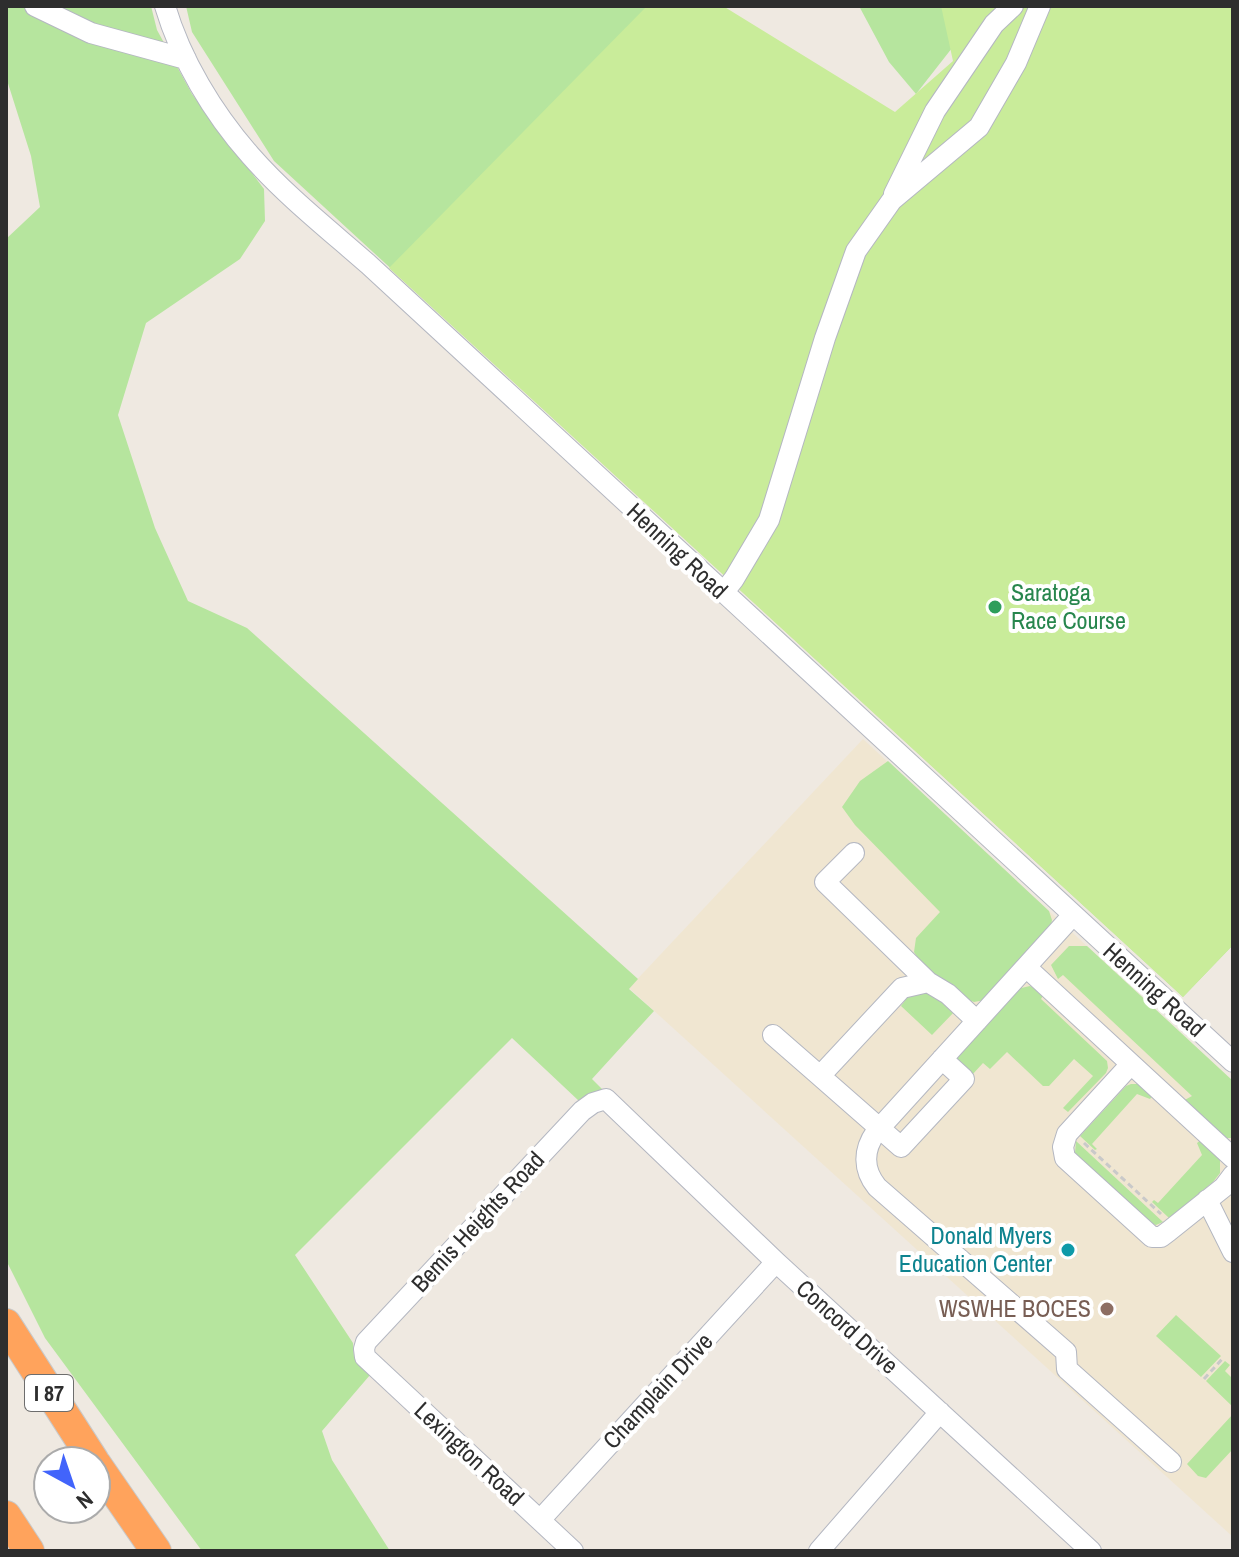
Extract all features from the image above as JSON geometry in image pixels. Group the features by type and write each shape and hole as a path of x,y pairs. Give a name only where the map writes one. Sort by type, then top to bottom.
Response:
{"highway":[{"name":"I 87","path":"6,1324 84,1445"},
{"name":"I 87","path":"112,1487 156,1551"},
{"path":"6,1516 29,1551"}],"street":[{"path":"35,6 91,33 186,59"},
{"name":"Henning Road","path":"165,6 186,59 218,114 259,164 1233,1062"},
{"path":"723,593 769,520 825,338 856,251 892,200 935,111 994,24 1013,6"},
{"path":"892,200 979,127 1016,63 1040,6"},
{"path":"854,853 825,882 928,982 948,994 977,1021"},
{"path":"1073,915 879,1128 871,1139 866,1156 868,1173 877,1187 1066,1352 1067,1369 1171,1462"},
{"path":"1026,967 1233,1158"},
{"path":"820,1076 902,988 928,982"},
{"path":"773,1035 901,1147 964,1079 942,1059"},
{"path":"1131,1064 1067,1134 1063,1147 1065,1158 1152,1237 1161,1237 1224,1187 1233,1175"},
{"name":"Concord Drive","path":"606,1099 776,1262 1091,1551"},
{"name":"Bemis Heights Road","path":"365,1357 366,1342 582,1111 606,1099"},
{"path":"1207,1200 1233,1252"},
{"name":"Champlain Drive","path":"540,1520 776,1262"},
{"name":"Lexington Road","path":"365,1357 573,1551"},
{"path":"819,1551 940,1412"}],"path":[{"path":"1078,1138 1167,1219"},
{"path":"1204,1379 1223,1358"}],"shaded area":[{"name":"WSWHE BOCES","path":"863,739 1233,1081 1233,1537 629,988"}],"green space":[{"path":"6,6 151,6 157,30 192,94 264,189 265,221 240,259 146,323 118,415 155,528 188,601 247,628 638,979 629,989 654,1011 592,1079 608,1095 591,1095 579,1101 512,1038 295,1255 353,1343 354,1357 370,1375 322,1431 332,1460 390,1551 202,1551 45,1338 6,1260 6,239 40,207 31,156 6,77"},
{"path":"186,6 658,6 1233,945 1183,997 274,161 192,32"},
{"name":"Saratoga Race Course","path":"647,6 723,6 895,112 953,61 941,6 1233,6 1233,945 1183,997 389,268"},
{"path":"859,6 980,6 981,11 916,94 889,62"},
{"path":"888,761 1049,911 1052,920 1050,931 985,1000 974,1002 962,997 921,963 914,952 916,938 940,912 855,825 842,807 860,781"},
{"path":"1069,946 1087,946 1233,1081 1233,1138 1226,1138 1181,1102 1192,1096 1063,975 1058,979 1051,965"},
{"path":"1030,986 1044,994 1041,999 1107,1061 1106,1073 1068,1112 1063,1108 1093,1076 1074,1059 1049,1086 1043,1086 1007,1052 990,1069 983,1063 972,1075 952,1057 1017,989"},
{"path":"921,992 932,994 956,1010 932,1035 901,1006 909,995"},
{"path":"1131,1084 1141,1084 1153,1095 1150,1099 1137,1094 1092,1144 1095,1150 1080,1136"},
{"path":"1201,1140 1217,1154 1220,1173 1169,1218 1152,1202 1158,1203 1202,1155 1197,1143"},
{"path":"1076,1141 1163,1222 1156,1225 1149,1223 1080,1160 1075,1153"},
{"path":"1176,1315 1221,1356 1201,1377 1156,1336"},
{"path":"1225,1361 1230,1365 1225,1371 1233,1379 1233,1407 1206,1381"},
{"path":"1233,1414 1233,1449 1206,1478 1198,1476 1187,1464"}],"place":[{"name":"Saratoga Race Course","path":"995,607"},
{"name":"Donald Myers Education Center","path":"1068,1250"},
{"name":"WSWHE BOCES","path":"1107,1309"}]}
